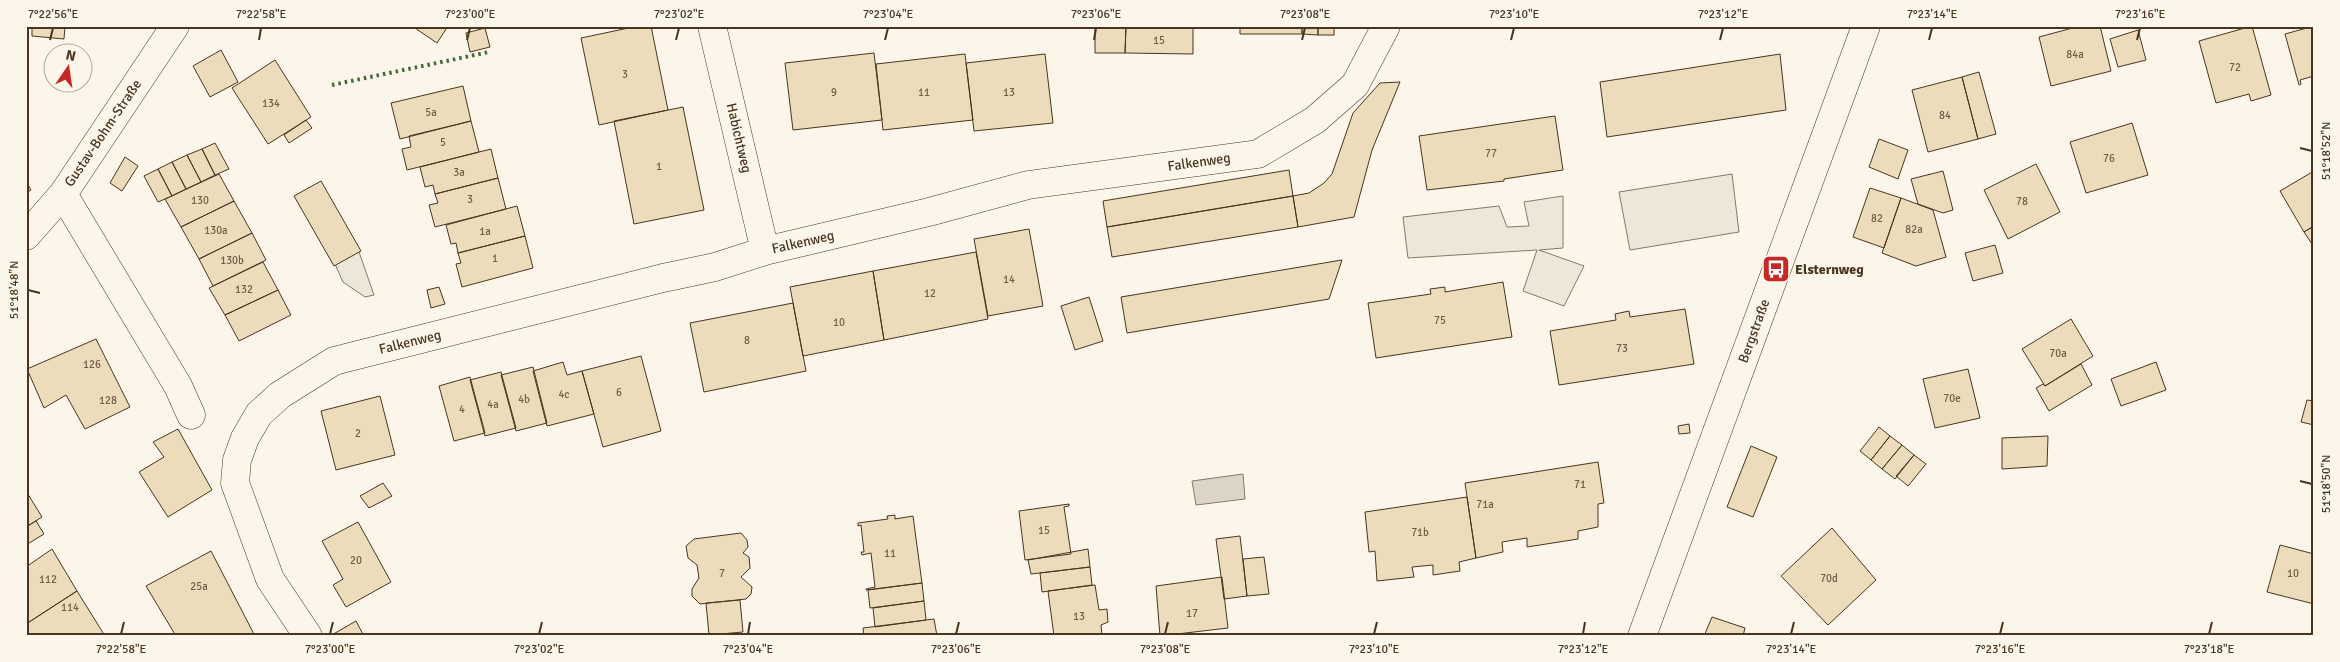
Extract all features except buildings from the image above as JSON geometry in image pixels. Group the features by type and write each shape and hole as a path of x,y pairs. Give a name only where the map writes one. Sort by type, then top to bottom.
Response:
{"street":[{"name":"Gustav-Bohm-Straße","path":"26,236 63,194 175,26"},
{"name":"Habichtweg","path":"712,26 765,250"},
{"name":"Falkenweg","path":"308,636 270,579 235,483 237,460 245,438 259,414 280,395 334,361 662,278 715,267 765,250 929,212 1028,185 1258,154 1315,120 1355,85 1386,26"},
{"name":"Bergstraße","path":"1642,636 1866,26"},
{"path":"63,194 178,386 191,416"}],"shaded area":[{"path":"1732,174 1739,232 1630,250 1619,192"},
{"path":"1563,196 1563,248 1539,250 1584,266 1564,306 1523,291 1537,250 1408,258 1403,217 1499,206 1507,227 1529,226 1524,202"},
{"path":"358,249 374,295 365,297 343,282 334,262"},
{"path":"1243,474 1245,499 1196,505 1192,481"}],"hedge":[{"path":"332,85 489,52"}],"place":[{"name":"Elsternweg","path":"1776,269"}]}
